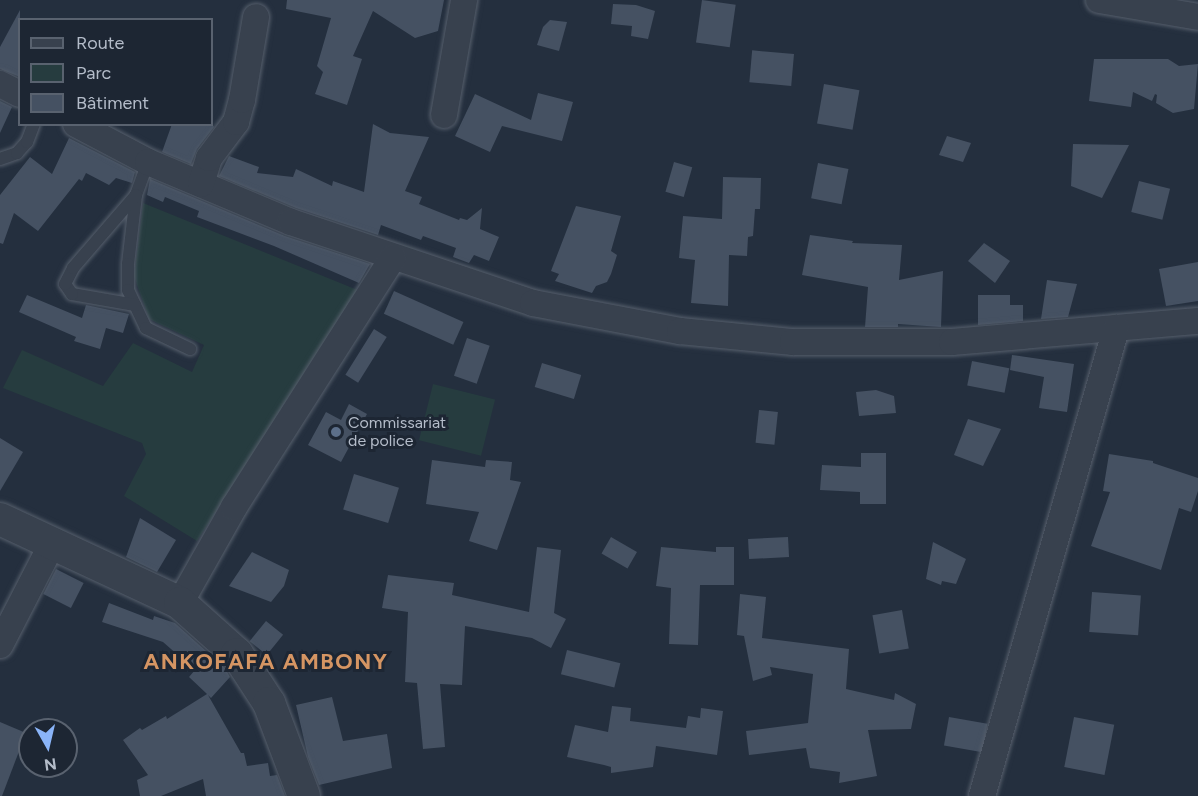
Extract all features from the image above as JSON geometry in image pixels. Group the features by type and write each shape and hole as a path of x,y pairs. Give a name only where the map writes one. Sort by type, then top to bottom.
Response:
{"street":[{"path":"444,115 464,0"},
{"path":"1099,0 1198,17"},
{"path":"201,184 209,158 236,122 256,18"},
{"path":"0,84 18,93"},
{"path":"80,126 148,162 291,222 393,257 533,303 680,331 793,342 952,342 1198,321"},
{"path":"180,603 234,507 393,257"},
{"path":"982,796 1116,328"},
{"path":"0,519 180,603 237,654 269,703 304,796"},
{"path":"0,645 52,544"}],"lane":[{"path":"0,159 17,153 27,142 33,126"},
{"path":"148,162 136,195 128,264 128,291 146,328 190,349"},
{"path":"135,305 72,294 65,284 73,268 136,195"}],"green space":[{"path":"143,203 360,291 197,541 124,496 146,454 142,443 3,388 22,350 103,386 133,343 192,372 204,345 149,319 134,276"},
{"path":"433,384 495,399 481,456 419,440"}],"building":[{"path":"287,0 444,0 438,31 415,38 373,11 353,56 362,59 347,105 315,94 323,72 317,66 331,18 286,9"},
{"path":"702,0 736,5 730,47 696,43"},
{"path":"613,4 636,5 655,11 648,39 631,36 632,26 611,24"},
{"path":"20,10 18,76 0,69 0,47"},
{"path":"550,20 567,22 559,51 537,45 543,27"},
{"path":"752,50 794,54 791,86 749,82"},
{"path":"1094,59 1168,59 1179,66 1198,64 1194,109 1173,113 1156,103 1157,95 1155,94 1152,101 1133,92 1131,107 1089,101"},
{"path":"824,84 859,90 853,130 817,123"},
{"path":"538,93 573,102 562,141 502,126 490,152 455,136 475,94 531,120"},
{"path":"0,101 12,107 0,133"},
{"path":"373,124 390,133 429,137 405,191 422,197 419,204 459,220 460,218 467,220 482,208 480,229 499,237 489,261 474,255 469,263 453,257 456,248 423,236 421,240 381,225 378,235 296,208 219,176 229,156 259,167 257,173 293,177 296,169 332,186 333,181 364,192"},
{"path":"171,126 214,127 197,149 191,164 162,152"},
{"path":"947,136 971,143 963,162 939,155"},
{"path":"69,138 135,172 132,183 116,178 109,185 86,173 82,181 79,179 38,231 14,213 3,244 0,243 0,195 30,157 52,174"},
{"path":"1073,144 1129,145 1102,198 1071,186"},
{"path":"674,162 692,167 684,197 665,192"},
{"path":"818,163 848,169 842,204 811,198"},
{"path":"723,177 761,178 760,209 755,209 753,236 748,237 747,256 729,255 728,306 691,303 695,260 679,258 683,216 722,219"},
{"path":"150,179 285,236 370,264 359,283 274,246 197,217 199,211 165,197 163,202 147,195"},
{"path":"1139,181 1170,189 1162,220 1131,212"},
{"path":"576,206 621,216 611,251 617,255 611,274 607,282 596,286 592,293 555,281 559,274 551,271"},
{"path":"810,235 853,241 852,243 902,245 899,280 943,271 941,327 898,324 898,327 865,327 868,287 802,275"},
{"path":"984,243 1010,261 995,283 968,261"},
{"path":"1198,262 1198,301 1166,306 1159,269"},
{"path":"1047,280 1077,284 1068,317 1041,319"},
{"path":"394,291 463,322 453,345 384,314"},
{"path":"27,295 82,318 86,305 129,314 123,333 106,328 100,349 74,341 76,337 19,312"},
{"path":"978,295 1010,295 1010,305 1023,305 1023,321 978,325"},
{"path":"374,329 387,337 358,383 345,375"},
{"path":"467,338 490,346 477,384 454,376"},
{"path":"1012,355 1074,364 1067,412 1039,408 1044,377 1010,370"},
{"path":"972,361 1009,368 1005,393 967,386"},
{"path":"542,363 581,375 574,399 535,387"},
{"path":"876,390 894,396 896,413 859,416 856,392"},
{"name":"Commissariat de police","path":"349,404 367,414 341,462 308,445 326,412 341,420"},
{"path":"759,410 778,412 774,445 756,443"},
{"path":"968,419 1001,429 983,466 954,455"},
{"path":"0,438 23,452 0,491"},
{"path":"861,453 886,453 886,504 860,504 860,492 820,490 822,465 861,467"},
{"path":"1109,454 1153,461 1153,463 1198,478 1198,491 1191,512 1179,508 1161,570 1091,546 1110,492 1103,491"},
{"path":"432,460 485,467 486,460 512,462 510,480 521,482 497,550 469,541 479,512 426,504"},
{"path":"354,474 399,488 388,523 343,509"},
{"path":"140,518 176,540 157,572 126,557"},
{"path":"611,537 637,552 627,568 602,553"},
{"path":"788,537 789,557 749,559 748,539"},
{"path":"933,542 966,559 956,584 942,581 941,585 926,579"},
{"path":"537,547 561,550 554,613 566,619 551,648 532,638 465,626 462,685 440,684 445,747 423,749 417,683 405,682 408,612 382,608 388,575 454,583 452,595 529,612"},
{"path":"661,547 716,552 716,547 734,547 734,585 700,585 698,645 669,644 671,588 656,586"},
{"path":"252,552 289,570 284,586 271,602 229,586"},
{"path":"56,569 84,583 71,608 43,594"},
{"path":"1092,592 1141,595 1138,635 1089,632"},
{"path":"740,594 766,597 762,638 849,649 846,689 894,700 895,693 916,704 911,729 868,730 877,776 839,783 840,772 810,768 806,748 749,755 746,731 808,723 813,674 770,667 772,675 753,681 744,636 737,635"},
{"path":"109,603 153,620 154,616 175,623 225,668 230,677 211,698 208,695 241,753 244,753 247,766 268,763 270,776 277,775 285,796 206,796 203,779 161,796 140,796 137,780 148,775 123,740 140,728 142,730 166,716 167,719 207,694 189,677 195,670 163,642 102,622"},
{"path":"902,610 909,648 879,654 872,615"},
{"path":"266,621 283,635 267,655 250,641"},
{"path":"567,650 620,663 614,688 561,674"},
{"path":"332,697 343,741 387,734 392,768 319,785 308,757 296,705"},
{"path":"612,706 631,708 630,721 686,728 688,716 700,718 701,708 723,711 717,755 656,746 653,767 611,773 611,767 567,757 575,725 608,732"},
{"path":"949,717 987,724 982,752 944,746"},
{"path":"1074,717 1114,725 1105,775 1064,767"},
{"path":"0,722 18,730 18,754 2,796 0,796"}],"place":[{"name":"Commissariat de police","path":"336,432"}],"district":[{"name":"ANKOFAFA AMBONY","path":"266,662"}]}
